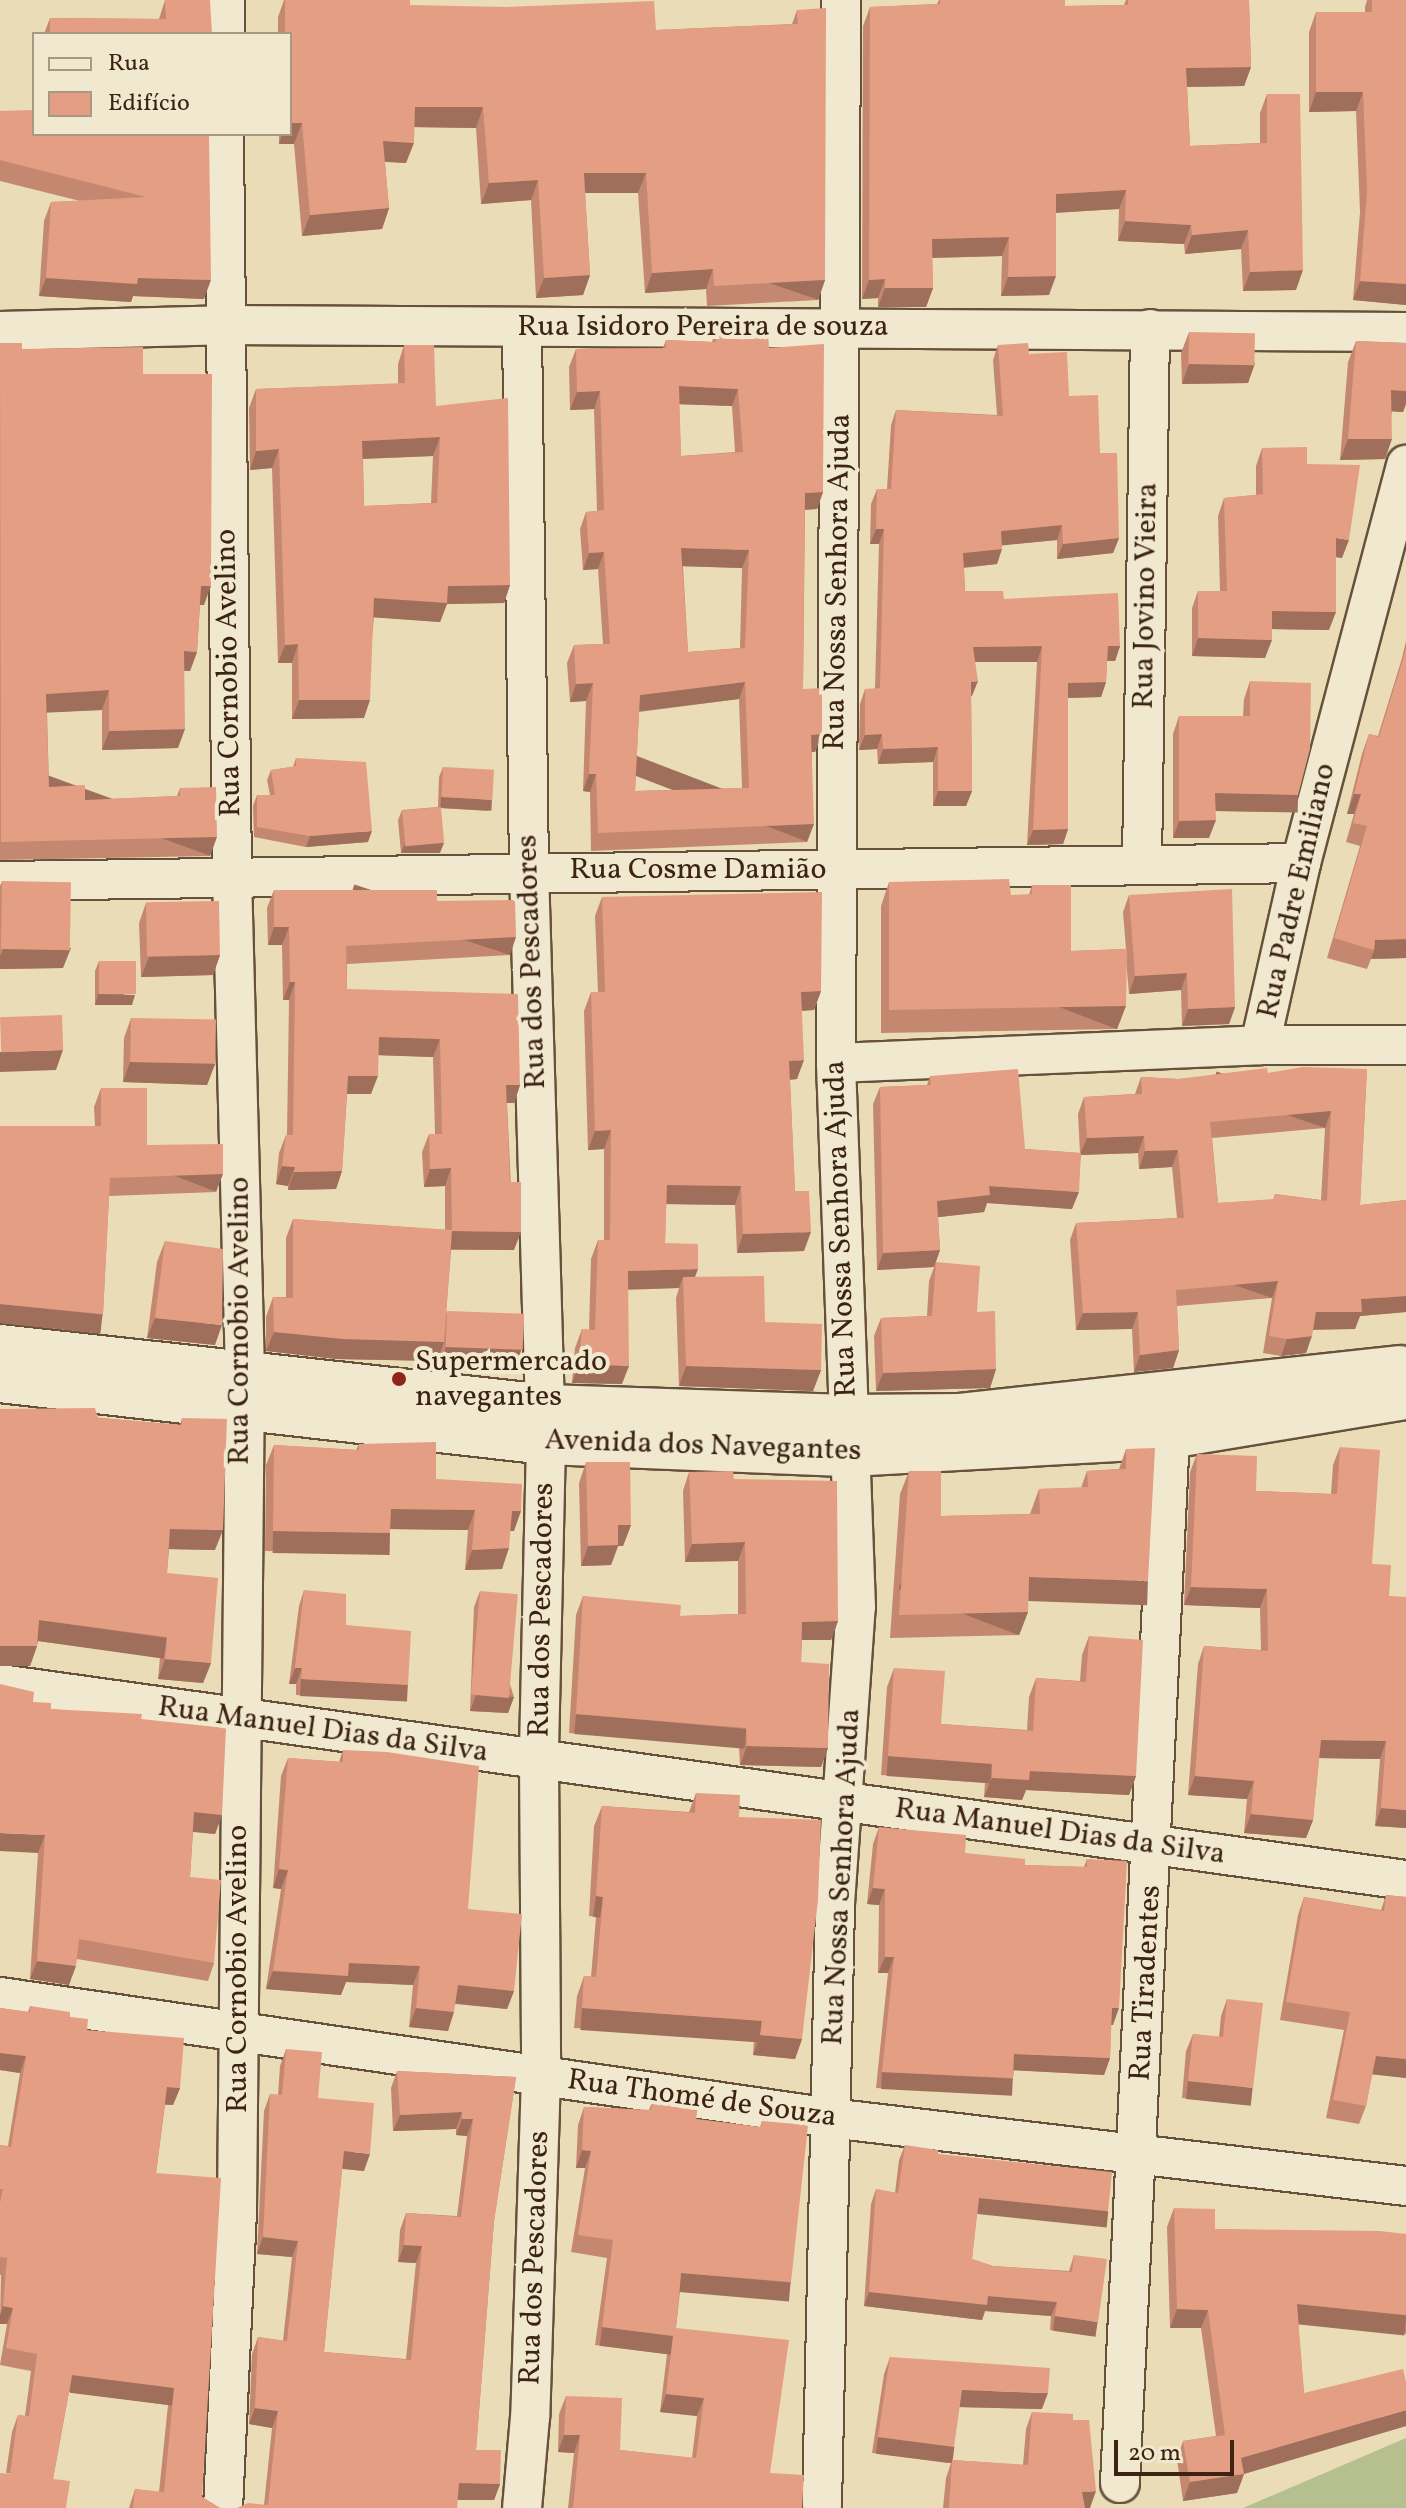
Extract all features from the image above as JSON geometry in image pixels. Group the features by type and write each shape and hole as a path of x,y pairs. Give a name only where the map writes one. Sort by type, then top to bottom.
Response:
{"main road":[{"name":"Avenida dos Navegantes","path":"0,1347 244,1389 546,1425 848,1436 1170,1436 1406,1397"},
{"name":"Avenida dos Navegantes","path":"848,1436 959,1416 1406,1367"},
{"name":"Avenida dos Navegantes","path":"0,1380 244,1389"}],"street":[{"path":"225,0 225,32"},
{"name":"Rua Nossa Senhora Ajuda","path":"822,2506 835,1904 856,1607 836,1063 835,870 842,326 841,0"},
{"name":"Rua Cornobio Avelino","path":"223,2508 237,2209 244,1389 223,325 224,136"},
{"name":"Rua Isidoro Pereira de souza","path":"0,331 223,325 522,328 842,326 1406,332"},
{"name":"Rua dos Pescadores","path":"522,328 529,870 546,1425 539,1761 541,2075 530,2417 522,2508"},
{"name":"Rua Jovino Vieira","path":"1142,863 1150,329"},
{"name":"Rua Padre Emiliano","path":"836,1063 1260,1045 1301,863 1406,465"},
{"name":"Rua Cosme Damião","path":"0,881 529,870 835,870 1301,863"},
{"path":"1260,1045 1406,1045"},
{"name":"Rua Tiradentes","path":"1120,2483 1153,1843 1170,1436"},
{"name":"Rua Manuel Dias da Silva","path":"0,1684 1406,1880"},
{"name":"Rua Thomé de Souza","path":"0,1997 237,2029 830,2118 1138,2157 1406,2186"}],"green space":[{"path":"1406,2438 1406,2508 1243,2508"}],"building":[{"path":"165,0 210,0 212,32 50,32 50,18 166,19"},
{"path":"285,0 410,0 410,5 506,7 654,1 656,30 798,24 797,10 826,8 825,280 714,286 713,269 652,273 646,173 584,173 590,275 544,278 538,180 489,183 483,107 415,107 414,143 383,141 389,208 310,215 302,123 292,123 292,32 285,32"},
{"path":"940,0 1065,0 1065,6 1128,5 1128,0 1249,0 1251,67 1186,68 1190,146 1267,143 1267,94 1300,94 1303,270 1250,272 1248,230 1192,235 1191,225 1125,221 1126,190 1056,194 1056,276 1008,277 1009,237 932,239 933,288 885,288 885,279 869,280 870,7 940,4"},
{"path":"1372,0 1406,0 1406,284 1360,281 1367,192 1363,92 1316,92 1316,12 1372,12"},
{"path":"32,110 32,136 209,136 211,280 138,278 137,284 46,278 51,202 146,197 0,160 0,111"},
{"path":"715,332 768,333 769,348 824,344 823,492 805,493 803,689 822,688 822,734 811,735 814,824 598,833 596,774 589,774 593,683 576,684 574,645 610,644 604,552 589,553 586,512 604,510 600,391 577,392 576,349 666,348 666,340 716,342","holes":["679,386 738,389 743,452 681,456","681,548 749,550 745,648 688,652","745,682 749,788 635,791 640,695"]},
{"path":"1189,332 1255,333 1254,365 1188,364"},
{"path":"1356,341 1406,343 1406,391 1391,390 1392,439 1348,439"},
{"path":"0,343 22,343 22,349 143,347 143,374 212,374 211,586 201,586 197,652 184,651 185,729 109,731 109,690 46,694 49,787 85,785 85,800 180,796 180,788 216,787 217,837 1,842"},
{"path":"1028,343 1029,354 1067,352 1069,396 1098,395 1100,453 1117,453 1119,538 1063,544 1062,525 1001,531 1002,549 963,553 965,591 1003,591 1004,599 1118,593 1120,646 1108,646 1106,682 1068,683 1068,829 1033,830 1042,646 973,647 978,681 971,682 972,791 938,791 938,747 883,749 882,734 865,735 865,689 880,688 884,529 876,529 877,489 891,489 896,410 1003,416 998,345"},
{"path":"404,345 434,345 436,406 508,398 510,585 448,586 447,603 374,598 370,700 299,700 298,644 285,645 279,449 256,451 256,389 405,383","holes":["440,437 437,503 364,506 362,441"]},
{"path":"1307,447 1307,464 1360,465 1349,540 1336,538 1336,612 1272,611 1272,640 1198,638 1198,591 1227,591 1224,498 1263,494 1262,448"},
{"path":"1406,649 1406,939 1375,940 1374,950 1334,938 1367,826 1353,823 1361,794 1354,794 1369,734 1379,737"},
{"path":"1250,681 1311,683 1310,749 1298,795 1215,793 1216,820 1179,821 1179,716 1250,716"},
{"path":"296,758 366,762 372,831 310,836 257,827 257,795 275,795 271,770 296,766"},
{"path":"443,767 494,770 492,800 441,797"},
{"path":"441,807 444,843 405,846 402,810"},
{"path":"1009,879 1011,895 1032,894 1032,885 1071,885 1071,951 1127,949 1126,1006 889,1010 889,882"},
{"path":"2,881 71,882 70,950 1,949"},
{"path":"1232,889 1235,1007 1188,1009 1187,973 1135,976 1129,895"},
{"path":"274,890 437,890 437,901 515,900 516,937 346,946 347,989 518,994 520,1085 506,1085 510,1182 521,1182 521,1232 452,1231 451,1168 430,1169 429,1134 442,1134 440,1039 379,1037 378,1076 348,1076 342,1171 294,1172 295,1167 282,1166 286,1135 293,1135 295,982 290,982 289,927 274,927"},
{"path":"822,892 821,991 801,992 804,1060 789,1061 795,1191 809,1191 811,1232 743,1234 741,1186 667,1185 665,1243 698,1244 698,1269 628,1271 629,1366 579,1364 582,1329 595,1330 598,1240 610,1240 611,1130 595,1131 591,992 605,992 602,897"},
{"path":"219,901 220,955 147,956 146,902"},
{"path":"99,961 136,961 136,994 99,994"},
{"path":"62,1015 63,1050 1,1052 0,1017"},
{"path":"131,1018 216,1019 215,1063 130,1062"},
{"path":"1303,1067 1367,1069 1360,1205 1406,1200 1406,1296 1361,1299 1362,1312 1316,1312 1312,1336 1287,1339 1269,1336 1278,1281 1176,1290 1179,1350 1140,1355 1138,1312 1083,1313 1076,1223 1184,1218 1178,1150 1145,1151 1144,1136 1087,1138 1084,1097 1142,1094 1141,1077 1178,1079 1267,1068 1268,1073","holes":["1331,1111 1327,1201 1275,1194 1274,1199 1218,1203 1210,1122"]},
{"path":"1018,1069 1025,1149 1081,1153 1079,1192 989,1186 990,1195 937,1201 940,1250 883,1253 880,1087 931,1085 930,1076"},
{"path":"101,1088 147,1088 147,1145 223,1144 223,1174 110,1178 103,1314 0,1304 0,1126 101,1126"},
{"path":"293,1219 452,1230 444,1342 343,1339 274,1332 273,1297 293,1298"},
{"path":"165,1241 223,1249 222,1325 155,1318"},
{"path":"936,1262 980,1266 977,1312 995,1311 996,1369 883,1373 881,1318 932,1316"},
{"path":"764,1276 765,1322 822,1324 821,1370 686,1366 683,1277"},
{"path":"447,1311 524,1314 523,1350 446,1347"},
{"path":"95,1408 98,1418 182,1425 182,1418 227,1419 223,1530 170,1529 167,1573 218,1578 211,1663 165,1659 167,1637 39,1620 37,1646 0,1646 0,1409"},
{"path":"436,1442 436,1479 522,1484 521,1511 512,1511 509,1548 472,1550 475,1510 391,1509 390,1533 273,1531 274,1445 359,1450 359,1444"},
{"path":"1340,1447 1380,1450 1372,1564 1391,1565 1389,1596 1406,1597 1406,1810 1381,1808 1386,1741 1321,1740 1313,1820 1251,1814 1254,1781 1195,1776 1204,1646 1268,1651 1267,1589 1191,1587 1197,1454 1257,1456 1256,1491 1337,1494"},
{"path":"1155,1448 1148,1581 1029,1577 1028,1612 899,1615 909,1471 941,1471 941,1516 1040,1514 1039,1489 1088,1487 1087,1471 1126,1469 1126,1449"},
{"path":"586,1462 630,1462 631,1525 618,1525 618,1545 588,1546"},
{"path":"733,1471 734,1479 837,1481 838,1621 802,1622 801,1662 829,1664 828,1748 747,1746 746,1728 576,1714 583,1596 681,1605 680,1616 746,1614 745,1542 692,1544 689,1472"},
{"path":"304,1590 346,1594 346,1625 411,1631 408,1685 301,1679 302,1668 295,1668"},
{"path":"480,1591 518,1594 509,1698 471,1695"},
{"path":"1089,1636 1143,1640 1136,1776 1030,1771 1029,1780 992,1778 992,1764 888,1756 894,1668 945,1671 941,1724 1033,1731 1036,1678 1086,1682"},
{"path":"0,1684 34,1692 33,1702 51,1703 51,1709 142,1714 141,1719 226,1728 222,1815 194,1812 190,1877 221,1880 214,1963 79,1939 76,1966 37,1961 45,1835 0,1833"},
{"path":"343,1750 387,1752 479,1766 468,1909 522,1914 514,1991 458,1985 454,2012 416,2008 420,1966 349,1963 348,1976 273,1971 288,1870 279,1869 288,1758 343,1762"},
{"path":"696,1793 740,1795 739,1817 821,1820 818,1900 802,2039 760,2035 762,2021 582,2008 584,1976 596,1977 603,1897 596,1896 602,1806 695,1813"},
{"path":"879,1827 966,1835 965,1853 1025,1859 1025,1865 1087,1867 1087,1859 1127,1861 1119,2008 1112,2008 1110,2058 1014,2054 1013,2078 882,2072 894,1957 885,1957 885,1889 873,1888"},
{"path":"1386,1895 1406,1897 1406,2059 1376,2056 1366,2106 1333,2100 1350,2012 1286,2002 1304,1897 1384,1911"},
{"path":"1227,1999 1263,2003 1253,2088 1188,2081 1193,2034 1223,2037"},
{"path":"30,2006 70,2012 70,2017 88,2019 87,2030 184,2038 180,2088 167,2087 156,2173 221,2178 202,2497 220,2508 133,2508 135,2489 164,2492 174,2388 72,2375 53,2479 70,2481 66,2508 0,2508 0,2473 10,2474 18,2415 29,2416 37,2354 6,2348 13,2308 3,2306 7,2258 0,2257 3,2189 0,2189 0,2145 11,2147 26,2056 0,2053 0,2008 30,2012"},
{"path":"286,2049 322,2052 318,2098 374,2103 370,2154 344,2151 324,2352 411,2360 422,2246 404,2245 406,2213 461,2217 473,2119 462,2119 462,2112 400,2115 397,2071 516,2077 494,2221 476,2450 501,2450 500,2484 459,2483 457,2508 237,2508 248,2503 268,2505 278,2411 255,2408 258,2337 287,2341 298,2241 263,2237 270,2094 282,2095"},
{"path":"652,2102 698,2106 696,2119 761,2127 762,2121 808,2125 791,2282 681,2273 676,2328 789,2340 770,2473 804,2475 802,2508 573,2508 580,2435 564,2435 566,2396 622,2398 620,2450 696,2458 704,2398 666,2394 673,2336 602,2327 613,2240 578,2235 591,2151 582,2150 584,2107 651,2110"},
{"path":"905,2145 938,2150 938,2154 1112,2172 1108,2211 979,2198 972,2259 993,2266 1072,2272 1074,2255 1107,2259 1098,2322 1055,2316 1057,2302 988,2296 987,2305 869,2292 876,2189 898,2193"},
{"path":"1174,2208 1215,2209 1215,2229 1406,2234 1406,2315 1297,2304 1304,2393 1403,2369 1406,2410 1241,2458 1244,2474 1190,2482 1183,2441 1225,2435 1208,2310 1177,2309"},
{"path":"890,2357 1050,2368 1048,2393 962,2390 954,2447 878,2437"},
{"path":"1032,2412 1073,2414 1073,2420 1089,2420 1096,2491 1082,2492 1085,2508 949,2508 952,2460 1028,2465"}],"place":[{"name":"Supermercado navegantes","path":"399,1379"}]}
